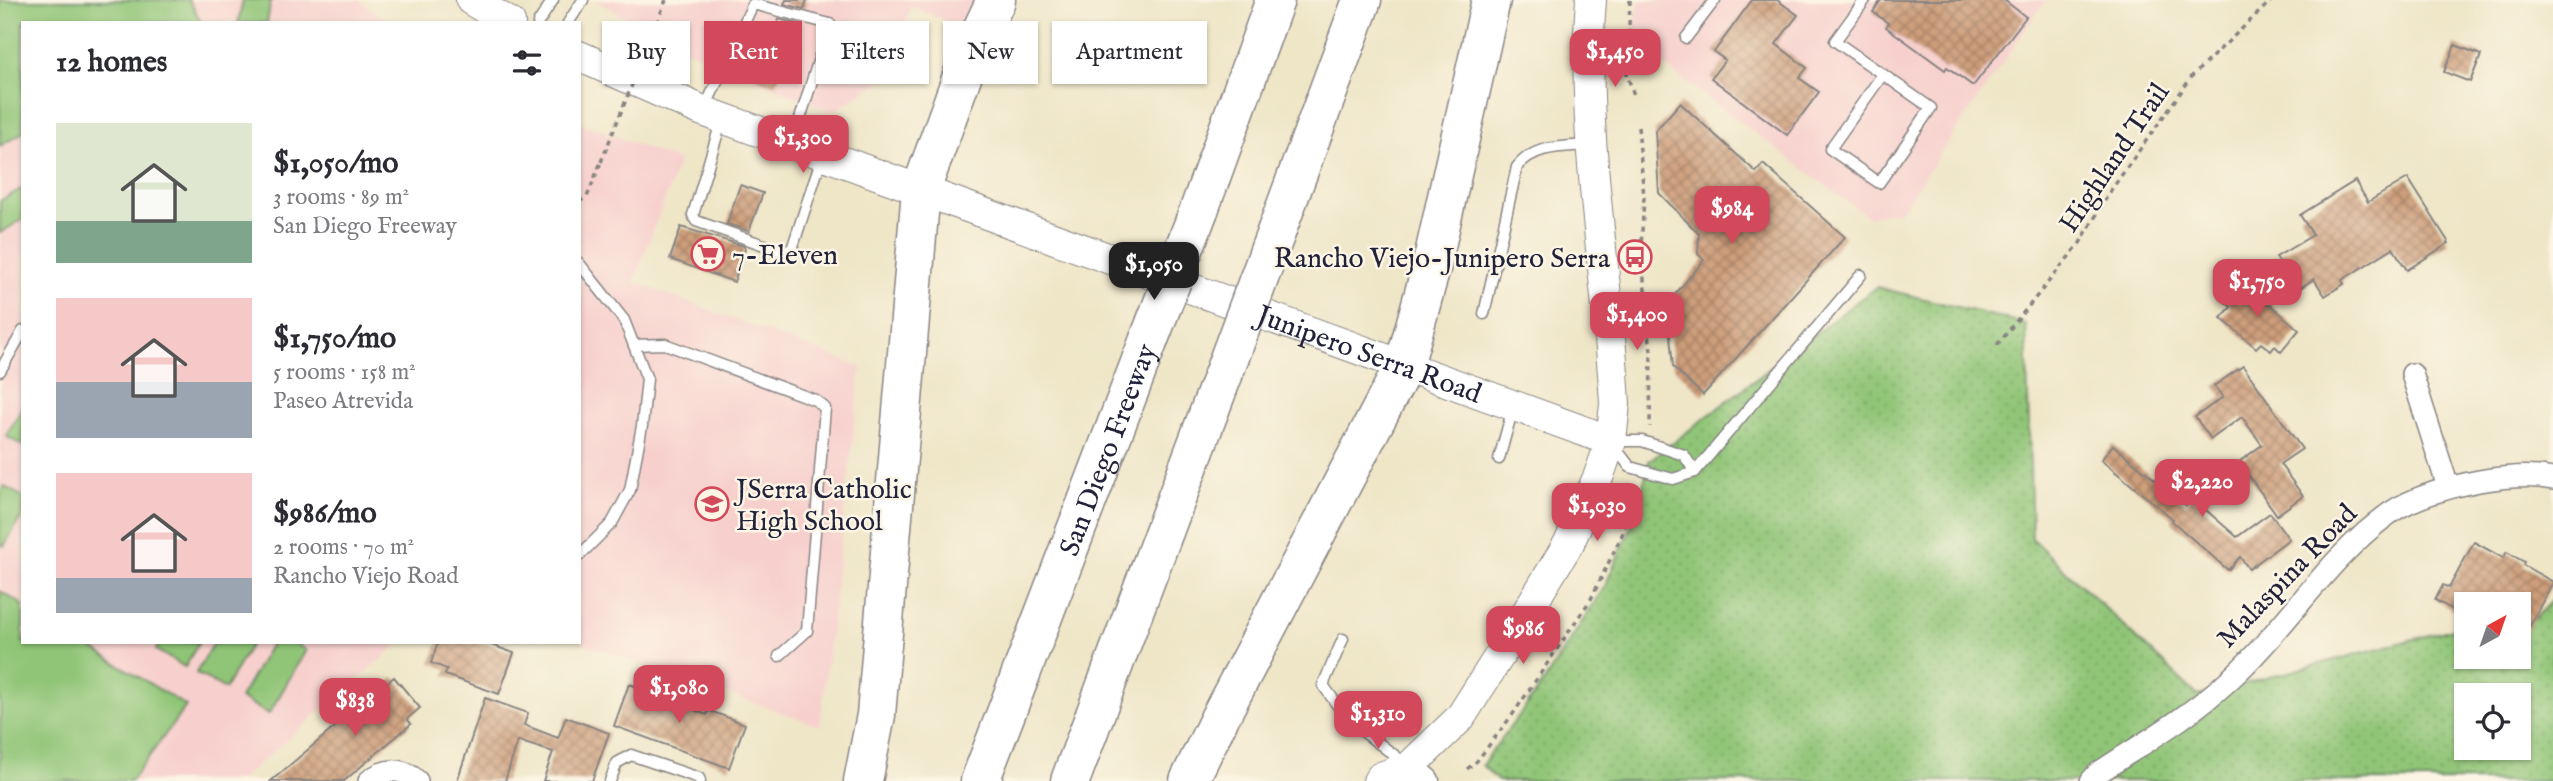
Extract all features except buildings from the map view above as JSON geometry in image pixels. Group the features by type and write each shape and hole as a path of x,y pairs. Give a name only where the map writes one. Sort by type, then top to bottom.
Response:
{"highway":[{"path":"863,781 876,715 920,190 969,57 996,0"},
{"name":"San Diego Freeway","path":"980,781 1199,210 1275,0"},
{"path":"1070,781 1362,0"},
{"path":"1189,781 1405,366 1432,264 1491,0"}],"main road":[{"path":"471,0 507,21"},
{"path":"1378,781 1381,777 1414,776 1460,718 1570,541 1611,441 1615,404 1613,369 1591,145 1587,42 1591,0"},
{"name":"Junipero Serra Road","path":"581,57 713,115 1611,441"}],"street":[{"path":"2412,374 2448,486"},
{"name":"Malaspina Road","path":"2091,781 2098,773 2183,717 2228,681 2277,631 2341,556 2391,512 2448,486 2503,477 2553,479"},
{"path":"369,781 375,775 393,769 412,776 417,781"}],"lane":[{"path":"539,21 553,0"},
{"path":"569,21 583,0"},
{"path":"1686,38 1715,0"},
{"path":"1865,0 1835,41 1883,74 1931,108 1879,183 1830,149 1883,74"},
{"path":"792,144 830,24 753,4 713,115 693,215 696,221 785,253 792,249 823,155"},
{"path":"1484,314 1517,167 1532,153 1549,148 1591,145"},
{"path":"581,266 624,320 646,379 642,426 629,490 612,523 581,554"},
{"path":"1611,441 1630,467 1672,479 1695,472 1861,275"},
{"path":"0,371 21,334"},
{"path":"634,345 665,344 815,400 825,408 807,631 779,656"},
{"path":"1499,459 1514,405"},
{"path":"1611,441 1643,441 1684,455 1695,472"},
{"path":"1343,639 1323,685 1348,720 1414,776"},
{"path":"610,781 617,763 631,755 699,778 700,781"}],"path":[{"path":"581,201 587,197 666,0"},
{"path":"1630,0 1628,75 1634,96"},
{"name":"Highland Trail","path":"1997,345 2080,243 2111,190 2193,75 2272,0"},
{"path":"1638,127 1644,198 1641,248 1651,352 1650,427"},
{"path":"1467,769 1477,761 1513,714 1591,599 1622,535 1637,492"}],"shaded area":[{"path":"0,0 359,0 386,21 21,21 21,644 399,644 239,781 0,781"},
{"path":"594,0 978,0 969,21 946,21 911,6 906,21 816,21 816,84 877,84 832,112 766,84 802,84 802,21 704,21 704,57 690,51 690,21 632,21"},
{"path":"1640,0 2046,0 1901,210 1868,217 1631,41"},
{"name":"JSerra Catholic High School","path":"581,123 679,161 634,282 861,367 820,726 581,643"}],"green space":[{"path":"0,0 189,0 201,21 21,21 21,133 0,146"},
{"path":"243,0 271,0 267,21 238,21"},
{"path":"21,189 21,220 0,233 0,201"},
{"path":"1876,287 2026,324 2032,539 2198,696 2452,629 2454,669 2531,669 2531,622 2553,599 2553,781 1498,781 1482,765 1541,686 1605,586 1636,516 1649,461"},
{"path":"21,410 21,445 6,436"},
{"path":"4,486 21,496 21,517 4,546 0,543 0,492"},
{"path":"0,591 21,604 21,644 85,644 186,706 131,781 0,781"},
{"path":"159,644 198,644 185,667 156,650"},
{"path":"213,644 251,644 225,689 196,673"},
{"path":"271,644 296,644 306,650 269,714 240,698"}],"place":[{"name":"7-Eleven","path":"708,254"},
{"name":"Rancho Viejo-Junipero Serra","path":"1635,257"},
{"name":"JSerra Catholic High School","path":"712,504"}]}
